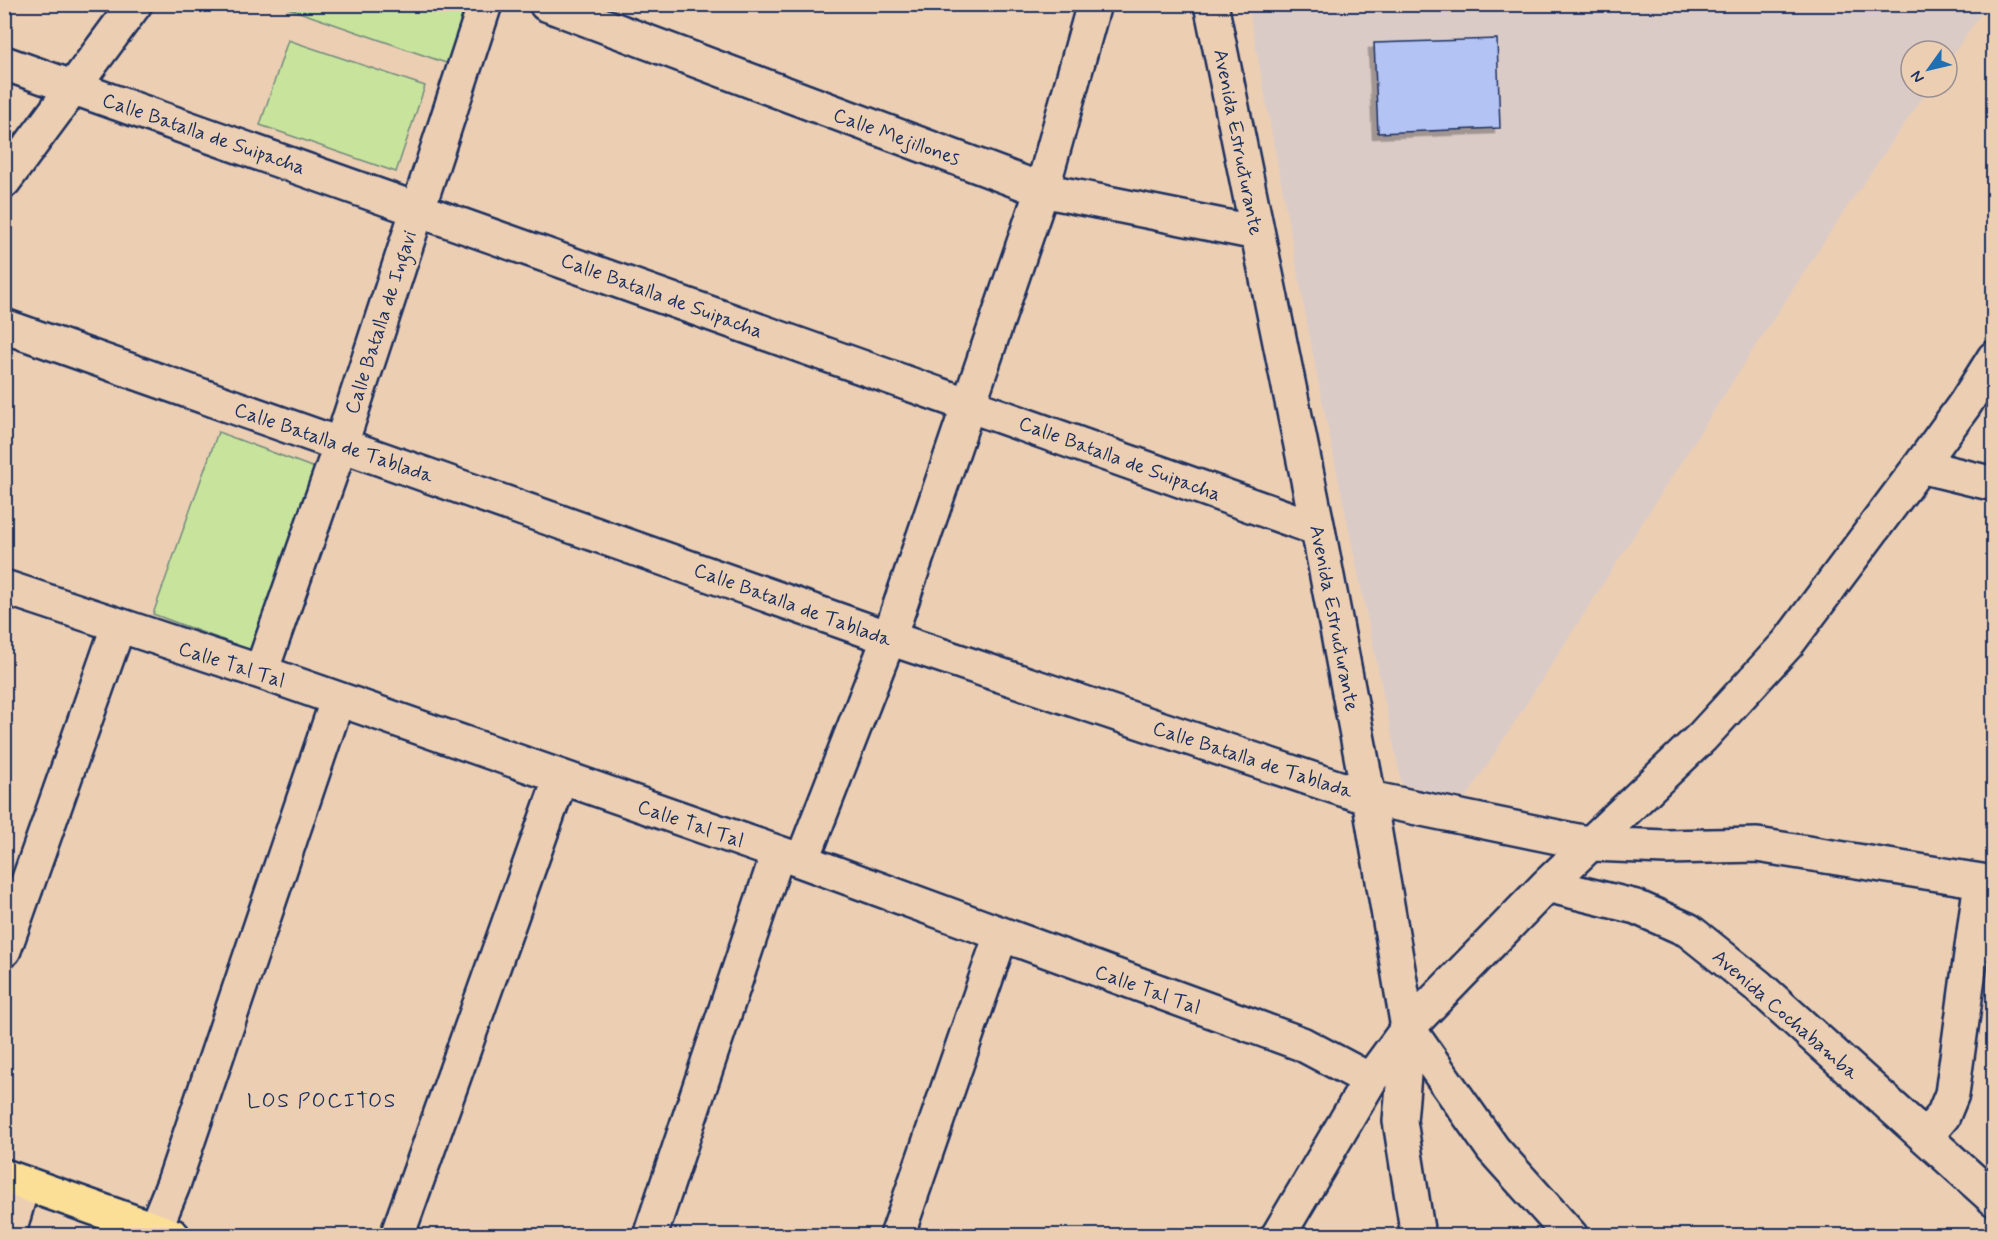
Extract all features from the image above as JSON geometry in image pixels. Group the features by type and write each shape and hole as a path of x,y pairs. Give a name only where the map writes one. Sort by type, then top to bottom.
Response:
{"main road":[{"path":"14,1180 164,1232"}],"street":[{"path":"4,181 135,4"},
{"name":"Calle Batalla de Ingavi","path":"261,672 341,444 485,4"},
{"name":"Calle Mejillones","path":"546,4 1042,190 1257,233"},
{"path":"650,1236 790,857 889,638 967,403 1042,190 1094,4"},
{"name":"Avenida Estructurante","path":"1211,4 1318,529 1369,798 1408,1028 1400,1121 1418,1236"},
{"name":"Calle Batalla de Suipacha","path":"4,63 1318,529"},
{"name":"Calle Batalla de Tablada","path":"4,326 889,638 1369,798 1592,844 1665,847 1757,845 1987,882"},
{"path":"1278,1236 1370,1080 1408,1028 1547,885 1702,737 1788,643 1920,466 1994,358"},
{"path":"1920,466 1994,484"},
{"name":"Calle Tal Tal","path":"4,587 118,627 261,672 790,857 1302,1044 1370,1080"},
{"path":"4,950 118,627"},
{"path":"164,1232 173,1185 337,700"},
{"path":"397,1236 561,777"},
{"path":"1926,1136 1943,1116 1952,1094 1987,882"},
{"name":"Avenida Cochabamba","path":"1547,885 1636,907 1688,930 1758,986 1994,1199"},
{"path":"897,1236 1001,935"},
{"path":"1408,1028 1493,1149 1571,1236"},
{"path":"8,1236 14,1180"}],"shaded area":[{"path":"1248,5 1987,5 1959,46 1959,39 1899,39 1899,99 1922,99 1845,210 1744,364 1466,798 1402,785 1316,371"}],"green space":[{"path":"279,5 469,5 449,64"},
{"path":"288,40 425,86 396,172 260,125"},
{"path":"218,432 317,469 252,651 153,614"}],"building":[{"path":"1497,39 1500,128 1378,133 1374,43"}],"district":[{"name":"LOS POCITOS","path":"322,1100"}]}
